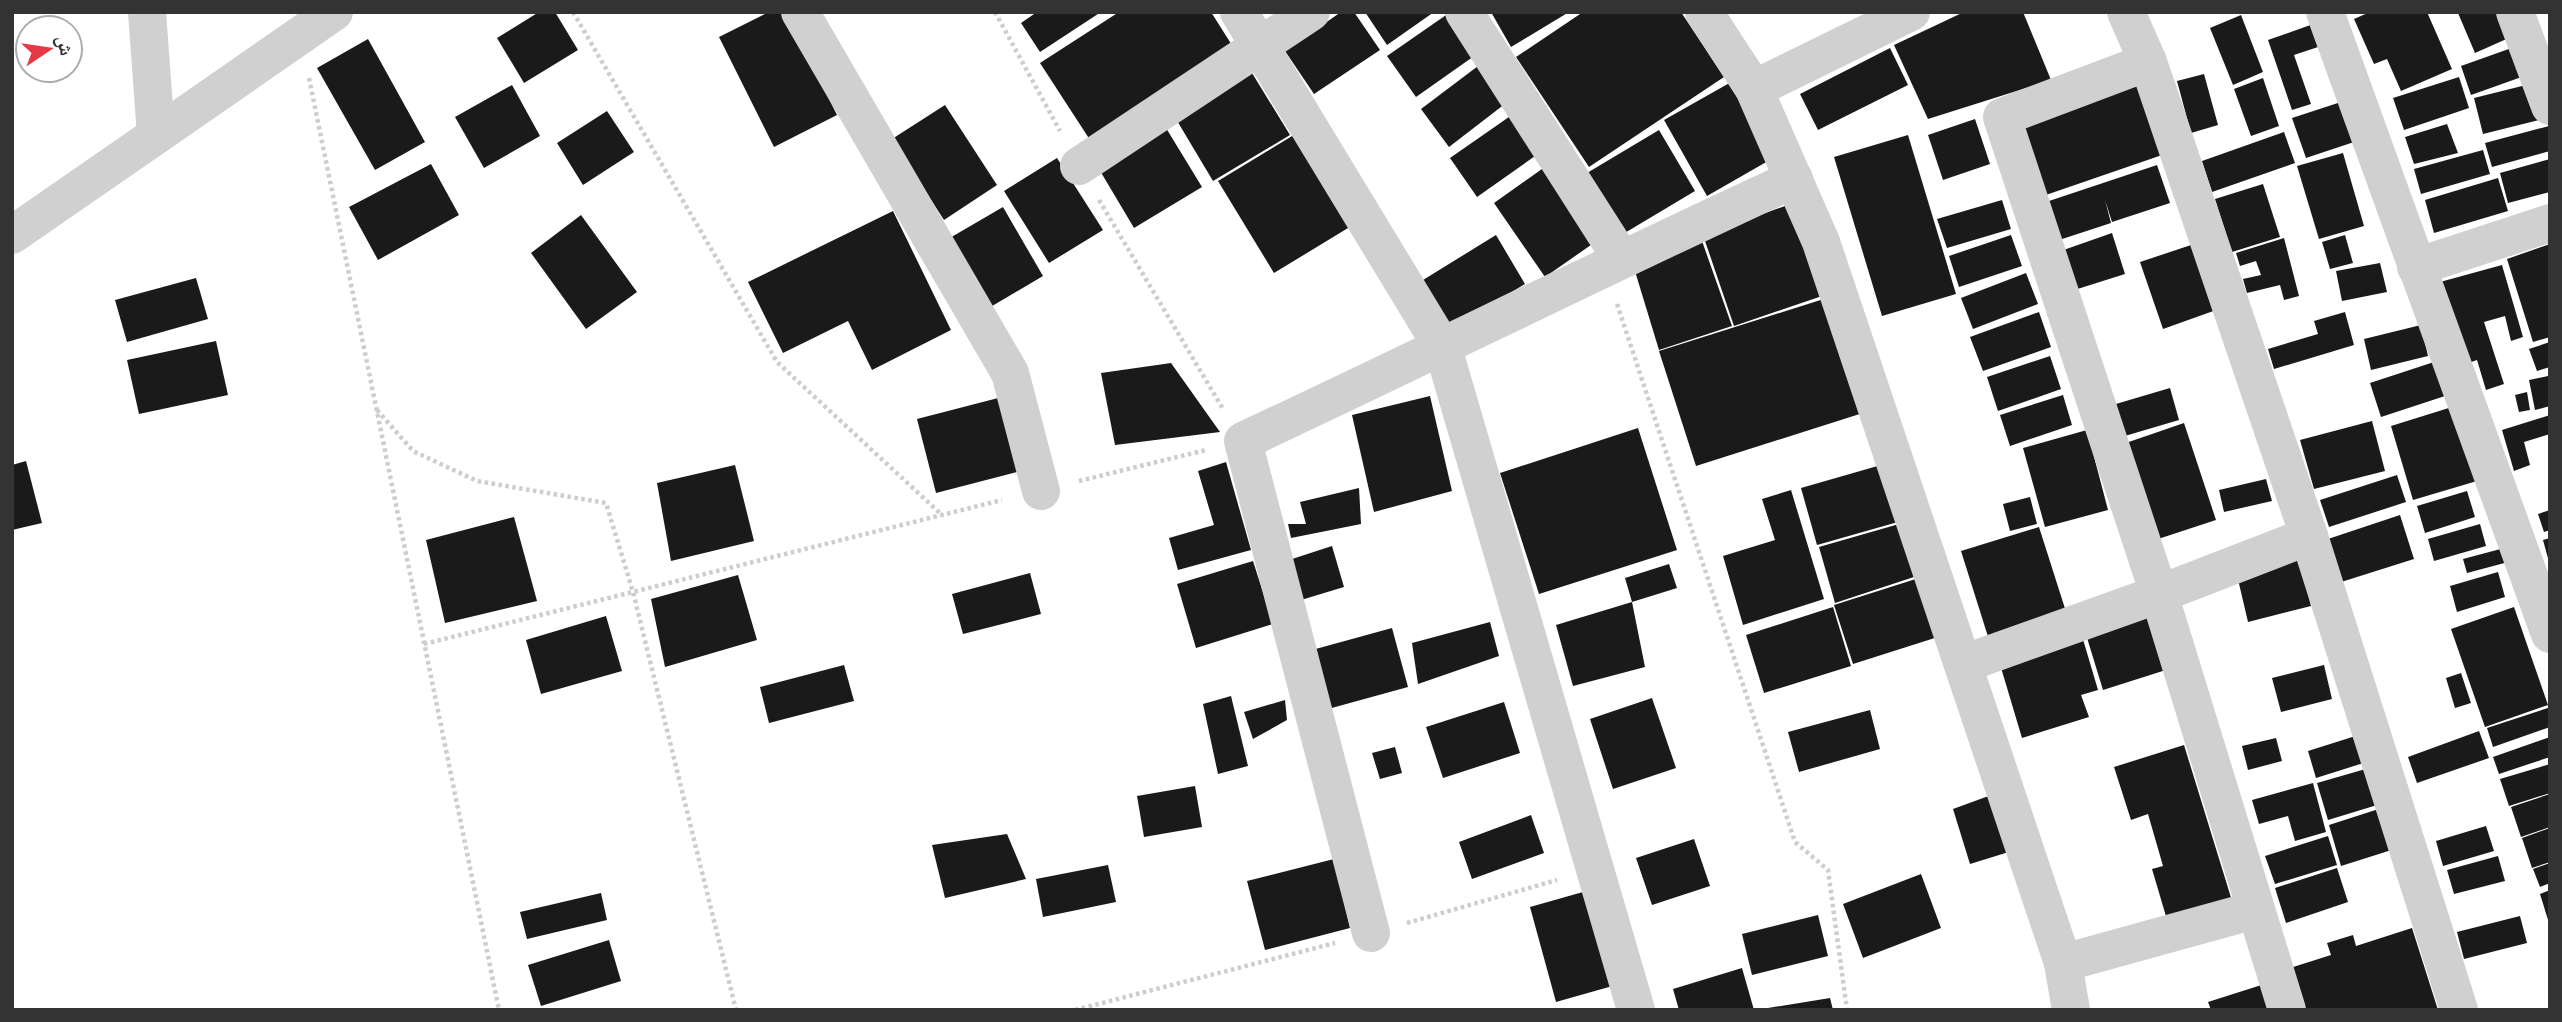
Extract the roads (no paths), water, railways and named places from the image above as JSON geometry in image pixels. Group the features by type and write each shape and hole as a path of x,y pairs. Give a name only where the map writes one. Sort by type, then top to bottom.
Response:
{"street":[{"path":"147,12 156,135"},
{"path":"12,235 334,12"},
{"path":"800,12 1010,373 1041,491"},
{"path":"1239,12 1443,348 1636,1010"},
{"path":"1079,166 1311,12"},
{"path":"1464,12 1613,262"},
{"path":"1704,12 1754,89 1821,242 2063,964 2071,1010"},
{"path":"1754,89 1912,12"},
{"path":"2126,12 2148,62 2309,536 2459,1010"},
{"path":"2325,12 2550,634"},
{"path":"2515,12 2550,106"},
{"path":"2148,62 2002,117 2159,594 2287,1010"},
{"path":"1371,933 1243,441 1443,348 1613,262 1794,179"},
{"path":"2416,267 2550,223"},
{"path":"1963,664 2159,594 2309,536"},
{"path":"2063,964 2255,910"}]}
